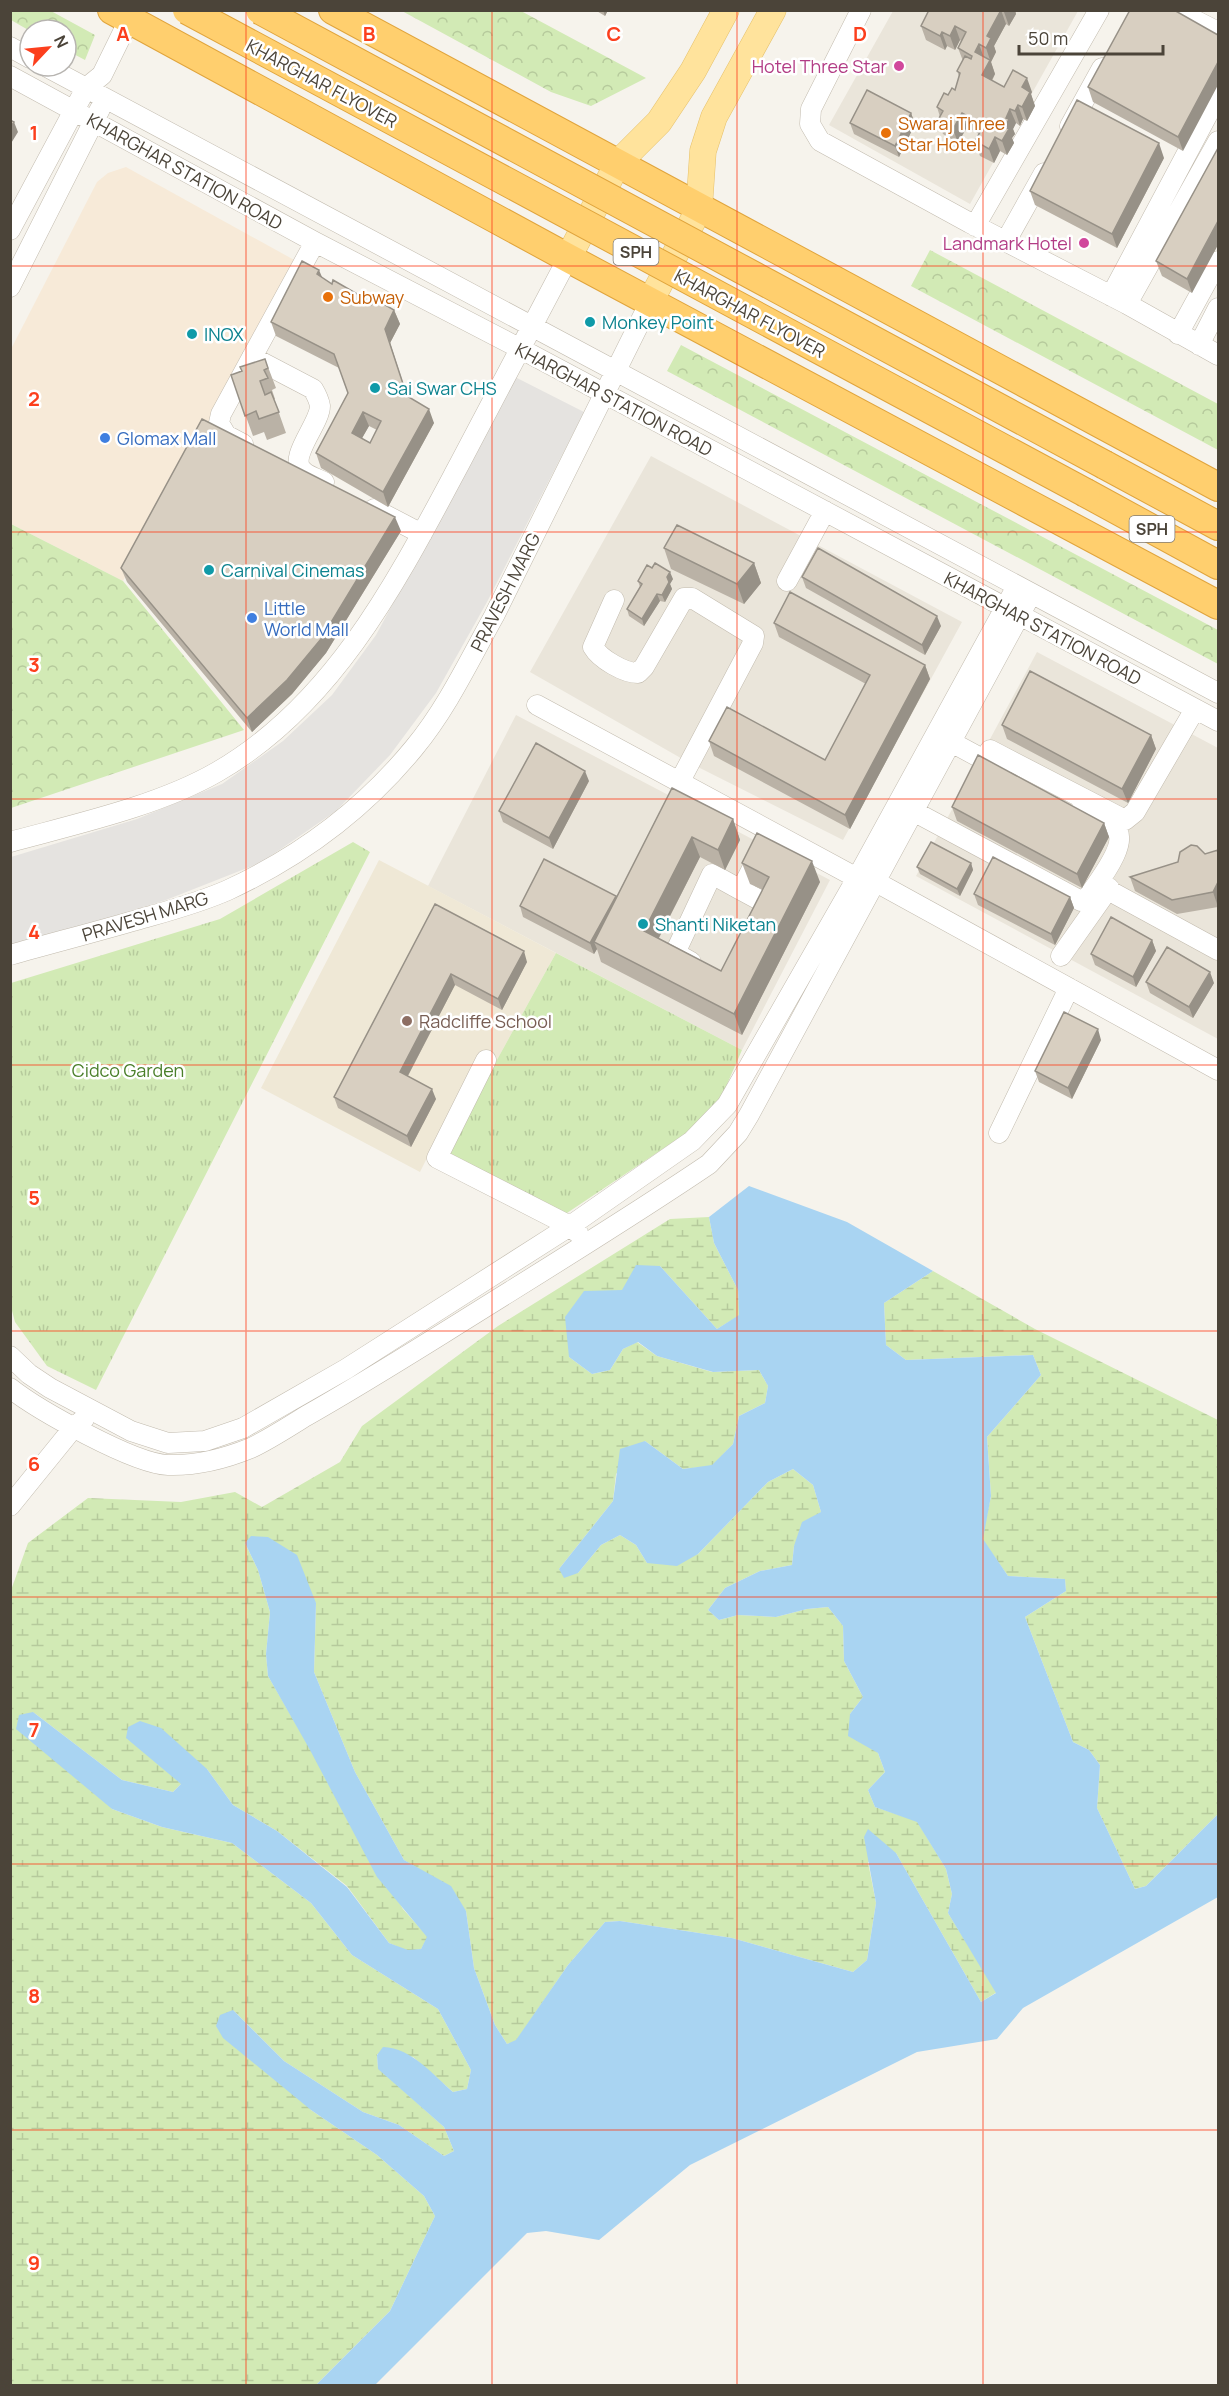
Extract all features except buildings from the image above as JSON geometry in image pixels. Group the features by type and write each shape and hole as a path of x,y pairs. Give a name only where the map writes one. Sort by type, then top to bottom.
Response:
{"highway":[{"name":"KHARGHAR FLYOVER","path":"187,10 1218,565"},
{"name":"KHARGHAR FLYOVER","path":"260,10 1218,526"},
{"path":"333,10 1218,487"},
{"path":"120,15 568,258 1218,605"}],"main road":[{"path":"568,258 618,163 665,113 693,71 726,10"},
{"name":"PRAVESH MARG","path":"650,302 699,209 703,151 714,117 773,10"}],"street":[{"path":"861,10 811,110 810,124 820,141 1218,355"},
{"path":"975,226 1098,10"},
{"path":"1175,10 1218,32"},
{"path":"10,287 106,98 102,75 120,15"},
{"path":"1006,241 1111,51"},
{"path":"10,230 86,88 102,75"},
{"name":"KHARGHAR STATION ROAD","path":"10,76 315,243 604,393 1218,721"},
{"name":"KHARGHAR STATION ROAD","path":"67,78 1218,693"},
{"path":"1119,300 1218,95"},
{"path":"1119,300 1218,141"},
{"path":"254,450 226,435 219,423 221,414 315,243"},
{"path":"10,842 104,816 184,788 217,772 277,731 329,678 378,608 422,534 568,258"},
{"path":"1178,334 1218,261"},
{"name":"PRAVESH MARG","path":"10,955 183,907 227,890 311,844 383,783 415,747 447,700 494,616 650,302"},
{"path":"1198,345 1218,308"},
{"path":"252,357 313,389 320,404 319,413 298,457 298,465 303,471 339,490"},
{"path":"358,500 422,534"},
{"path":"788,581 825,511"},
{"path":"10,1388 36,1406 119,1450 165,1465 209,1462 231,1456 253,1447 358,1387 710,1164 738,1133 866,880 1024,590"},
{"path":"614,600 594,640 593,647 597,654 631,673 638,673 644,667 684,598 692,598 754,636 753,643 680,782"},
{"path":"10,1356 29,1374 50,1388 131,1431 168,1443 205,1441 233,1432 346,1369 570,1226 678,1153 715,1120 727,1105 866,880 914,811 954,737 1012,611"},
{"path":"537,705 1069,988 1218,1070"},
{"path":"954,737 1125,820 1136,812 1195,709"},
{"path":"914,811 1081,901 1088,897 1111,862 1120,844 1119,833 1115,828 954,737"},
{"path":"741,890 771,831"},
{"path":"1061,956 1108,890 1130,842"},
{"path":"709,974 675,953 712,874 767,904 752,934"},
{"path":"1108,890 1218,950"},
{"path":"999,1133 1069,988"},
{"path":"486,1060 437,1158 570,1226 588,1242"},
{"path":"10,1506 74,1427 93,1411"}],"shaded area":[{"path":"893,11 1078,11 970,204 829,125"},
{"name":"Glomax Mall","path":"126,167 296,261 123,581 11,524 10,351 97,182 108,173"},
{"path":"515,377 584,412 487,602 436,693 390,755 336,811 262,862 166,900 11,948 11,857 137,819 222,784 283,741 332,695 376,635"},
{"path":"651,456 962,622 843,840 686,761 530,672"},
{"path":"1037,652 1218,748 1218,1039 916,876"},
{"path":"516,715 830,880 742,1050 428,886"},
{"name":"Radcliffe School","path":"379,860 556,953 446,1152 433,1146 420,1172 261,1088"}],"green space":[{"path":"10,11 51,11 64,18 18,18 18,24 11,20"},
{"path":"402,11 521,11 646,78 591,106 551,92"},
{"path":"78,26 95,35 85,60 78,56"},
{"path":"930,250 1218,404 1218,450 911,286"},
{"path":"681,345 1218,630 1218,664 667,371"},
{"path":"11,524 123,581 244,730 11,808"},
{"name":"Cidco Garden","path":"353,842 370,852 96,1390 47,1366 15,1322 11,1307 11,983 220,919"},
{"path":"556,953 742,1050 718,1105 700,1124 564,1215 446,1152"},
{"path":"709,1217 714,1243 738,1290 740,1315 717,1329 660,1266 622,1291 569,1357 592,1374 610,1370 623,1349 637,1342 657,1356 712,1372 759,1370 768,1386 765,1403 739,1416 733,1444 712,1466 683,1469 645,1441 616,1474 613,1501 559,1569 578,1573 601,1545 620,1535 636,1545 647,1563 698,1554 768,1482 793,1469 813,1485 821,1512 794,1546 792,1565 760,1571 725,1588 708,1610 719,1620 738,1615 776,1617 807,1609 828,1607 843,1626 844,1661 863,1697 850,1714 878,1753 885,1772 868,1790 875,1807 917,1821 946,1869 952,1894 948,1913 997,1992 981,2002 896,1853 868,1862 876,1903 867,1960 853,1972 732,1938 620,1921 605,1922 568,1965 516,2041 507,2044 495,2025 474,1968 466,1911 422,1871 404,1860 355,1772 314,1672 316,1603 245,1543 258,1570 270,1612 266,1654 268,1676 403,1909 428,1937 421,1949 408,1951 389,1943 347,1886 277,1831 233,1805 207,1769 181,1784 173,1792 122,1780 33,1712 112,1809 162,1827 232,1843 311,1903 352,1955 438,2009 471,2070 467,2089 453,2092 413,2057 377,2054 378,2068 444,2127 454,2151 444,2156 399,2125 363,2112 284,2061 233,2010 311,2110 377,2155 424,2196 435,2216 390,2311 316,2385 11,2386 10,1593 28,1543 88,1498 181,1502 235,1492 262,1507 340,1462 362,1426 498,1326 670,1219"},
{"path":"933,1271 1035,1329 1218,1420 1218,1814 1146,1886 1135,1889 1097,1808 1100,1765 1089,1750 1073,1742 1025,1617 1066,1591 1065,1579 1008,1576 982,1539 991,1496 987,1437 1041,1375 1033,1355 906,1360 886,1345 884,1303"}],"water":[{"path":"749,1186 847,1222 933,1271 884,1303 886,1345 906,1360 1033,1355 1041,1375 987,1437 991,1496 983,1539 1008,1576 1065,1579 1066,1591 1025,1617 1073,1742 1089,1750 1100,1765 1097,1808 1135,1889 1146,1886 1218,1814 1218,1897 1023,2008 997,2039 917,2052 690,2165 599,2240 546,2231 527,2233 375,2385 316,2385 390,2311 435,2216 424,2196 377,2155 311,2110 223,2038 216,2026 220,2015 233,2010 284,2061 363,2112 399,2125 444,2156 454,2151 444,2127 378,2069 377,2055 383,2047 403,2052 413,2057 453,2092 467,2089 471,2070 438,2009 352,1955 311,1903 232,1843 162,1827 112,1809 16,1729 19,1715 33,1712 122,1780 173,1792 181,1784 126,1738 128,1727 140,1721 161,1728 207,1769 233,1805 277,1831 347,1887 389,1943 408,1950 421,1949 427,1937 377,1877 268,1676 266,1654 270,1612 258,1570 245,1543 251,1536 268,1537 297,1555 316,1603 314,1672 355,1772 404,1860 451,1886 466,1911 474,1968 495,2025 507,2044 516,2040 568,1965 605,1922 620,1921 732,1938 853,1972 867,1960 876,1903 864,1837 868,1829 896,1853 981,2002 996,1993 948,1913 952,1894 946,1869 917,1822 875,1807 868,1790 885,1772 878,1753 848,1736 850,1714 863,1697 844,1661 843,1626 828,1607 807,1609 776,1617 738,1615 719,1620 708,1610 725,1588 760,1571 792,1565 794,1546 802,1522 821,1512 813,1485 793,1469 768,1482 698,1554 677,1566 647,1563 636,1545 620,1535 601,1545 578,1573 564,1578 559,1569 613,1501 620,1449 645,1441 683,1469 712,1465 733,1444 739,1416 765,1403 768,1386 759,1370 713,1372 657,1356 638,1342 623,1349 610,1370 592,1374 569,1357 565,1317 584,1291 622,1290 636,1265 660,1266 717,1329 739,1315 738,1290 714,1243 709,1217"}],"place":[{"name":"Hotel Three Star","path":"899,66"},
{"name":"Swaraj Three Star Hotel","path":"886,133"},
{"name":"Landmark Hotel","path":"1084,243"},
{"name":"Subway","path":"328,297"},
{"name":"Monkey Point","path":"590,322"},
{"name":"INOX","path":"192,334"},
{"name":"Sai Swar CHS","path":"375,388"},
{"name":"Glomax Mall","path":"105,438"},
{"name":"Carnival Cinemas","path":"209,570"},
{"name":"Little World Mall","path":"252,618"},
{"name":"Shanti Niketan","path":"643,924"},
{"name":"Radcliffe School","path":"407,1021"}]}
